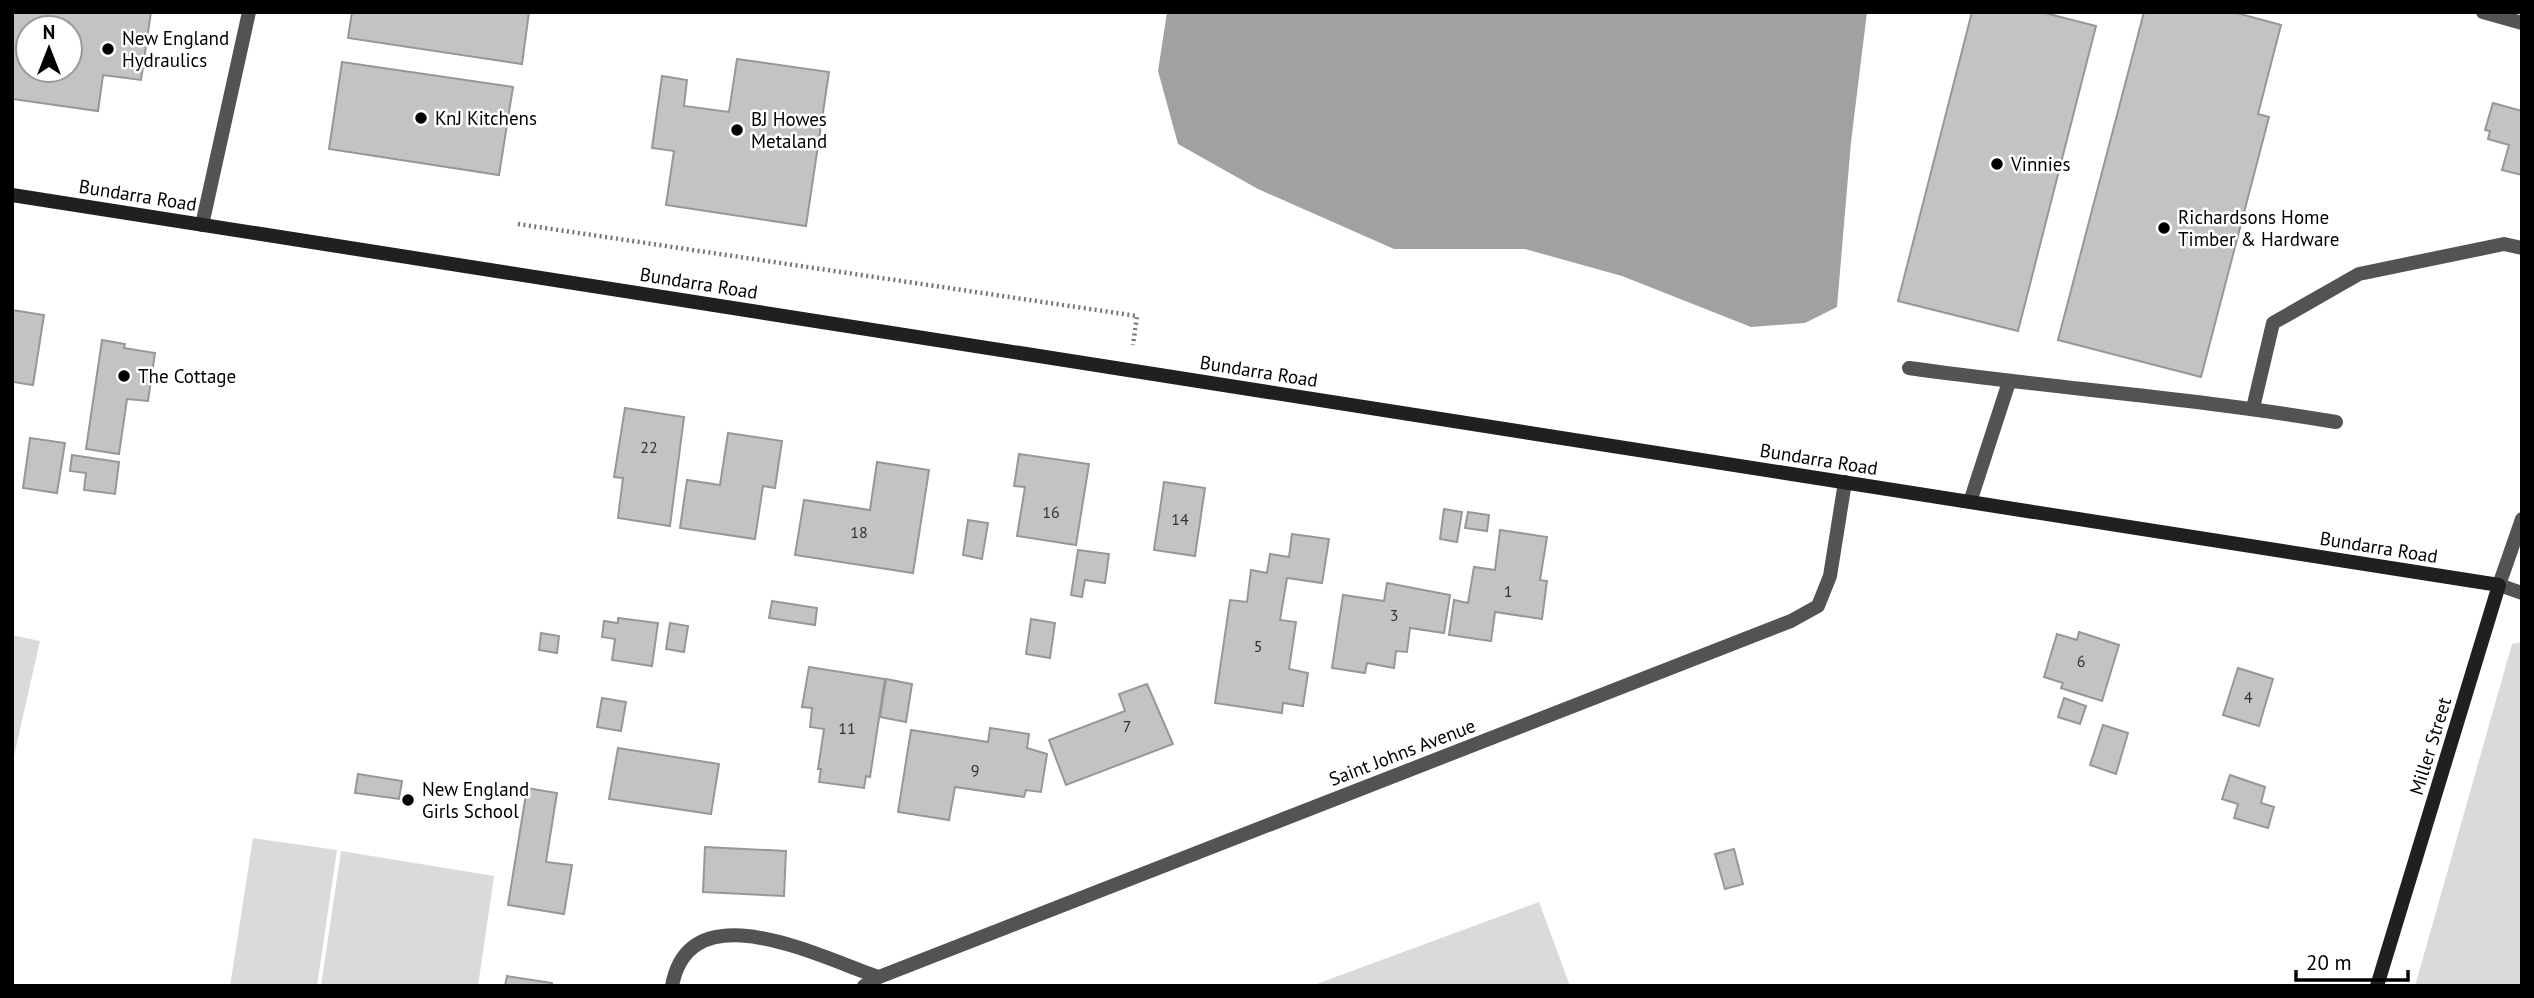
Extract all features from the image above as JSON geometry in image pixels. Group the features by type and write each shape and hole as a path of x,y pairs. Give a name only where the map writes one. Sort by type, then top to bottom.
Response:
{"main road":[{"name":"Bundarra Road","path":"12,195 2499,585"},
{"name":"Miller Street","path":"2377,986 2499,585"}],"street":[{"path":"202,225 248,12"},
{"path":"2483,12 2522,23"},
{"path":"2253,408 2273,323 2359,274 2504,244 2522,248"},
{"path":"1909,368 2009,382 2253,408 2336,422"},
{"path":"1970,502 2009,382"},
{"name":"Saint Johns Avenue","path":"864,986 879,977 1791,621 1818,606 1830,576 1845,482"},
{"name":"Miller Street","path":"2499,585 2522,519"},
{"path":"2499,585 2522,593"},
{"path":"671,986 674,974 687,952 709,937 739,933 784,944 879,977"}],"path":[{"path":"518,224 1137,316 1135,335"}],"shaded area":[{"path":"1167,12 1867,12 1851,142 1837,307 1805,323 1751,327 1622,276 1525,249 1394,249 1258,189 1178,144 1158,71"},
{"path":"12,635 40,641 12,765"},
{"path":"2522,642 2522,986 2415,986 2512,644"},
{"path":"253,838 337,850 317,986 230,986"},
{"path":"341,851 494,876 478,986 321,986"},
{"path":"1539,902 1570,986 1311,986"}],"building":[{"name":"New England Hydraulics","path":"12,12 151,12 141,80 103,75 98,111 12,99"},
{"path":"352,12 529,12 522,64 348,38"},
{"name":"Vinnies","path":"1972,12 2041,12 2096,26 2018,331 1898,301"},
{"name":"Richardsons Home Timber & Hardware","path":"2144,12 2233,12 2281,25 2258,114 2269,117 2201,377 2058,340"},
{"name":"BJ Howes Metaland","path":"737,59 829,72 806,226 666,205 674,151 652,148 662,76 687,80 684,106 729,112"},
{"name":"KnJ Kitchens","path":"342,62 513,87 499,175 329,149"},
{"path":"2493,103 2522,111 2522,175 2502,170 2509,145 2488,139 2490,131 2485,130"},
{"path":"12,310 44,315 33,385 13,382"},
{"name":"The Cottage","path":"102,340 125,344 124,348 155,353 148,401 127,399 119,454 86,449"},
{"path":"625,408 684,417 670,526 618,518 623,478 614,477"},
{"path":"728,433 782,441 775,488 763,486 755,539 680,528 687,480 720,485"},
{"path":"30,438 65,443 57,493 23,488"},
{"path":"1019,454 1089,464 1076,545 1017,536 1025,487 1014,486"},
{"path":"72,455 119,462 115,494 84,490 86,473 70,471"},
{"path":"877,462 929,470 913,573 795,555 804,500 870,510"},
{"path":"1164,482 1205,488 1195,556 1154,550"},
{"path":"1444,509 1462,512 1457,542 1440,539"},
{"path":"1468,512 1489,515 1487,531 1465,528"},
{"path":"968,520 988,523 982,559 963,555"},
{"path":"1500,530 1547,537 1540,580 1547,581 1542,619 1495,612 1491,641 1449,635 1454,600 1468,603 1474,567 1495,570"},
{"path":"1292,534 1329,539 1322,583 1287,578 1280,620 1296,622 1289,669 1308,673 1303,706 1283,703 1282,713 1215,703 1230,600 1247,602 1251,570 1267,573 1270,554 1289,557"},
{"path":"1078,550 1109,554 1105,583 1085,580 1082,597 1071,595"},
{"path":"1387,583 1450,595 1444,633 1410,628 1407,652 1396,651 1394,668 1367,663 1365,673 1332,668 1343,595 1384,601"},
{"path":"772,601 817,608 815,625 769,618"},
{"path":"618,618 658,623 652,666 612,660 615,639 602,637 604,621 618,623"},
{"path":"1031,619 1055,623 1050,658 1026,654"},
{"path":"670,623 688,626 684,652 666,649"},
{"path":"2079,632 2119,645 2102,701 2061,688 2063,683 2044,677 2057,634 2077,640"},
{"path":"541,633 559,636 557,653 539,650"},
{"path":"809,667 885,679 870,777 866,776 864,788 819,782 821,769 818,769 824,729 810,727 812,708 802,707"},
{"path":"2238,668 2273,679 2259,726 2223,715"},
{"path":"886,679 912,684 906,722 880,717"},
{"path":"1147,684 1173,744 1066,785 1049,740 1125,711 1119,694"},
{"path":"602,698 626,702 621,731 597,727"},
{"path":"2064,698 2086,706 2080,724 2058,717"},
{"path":"2103,725 2128,733 2116,774 2090,765"},
{"path":"990,728 1029,734 1027,748 1047,754 1041,792 1026,790 1024,797 955,787 949,820 898,812 911,730 988,742"},
{"path":"618,748 719,764 711,814 609,799"},
{"path":"358,774 402,781 399,799 355,793"},
{"path":"2230,775 2265,787 2261,803 2274,807 2268,828 2234,818 2238,804 2222,799"},
{"path":"527,788 557,793 546,862 572,865 564,914 508,905"},
{"path":"705,847 786,851 784,896 703,892"},
{"path":"1734,849 1743,884 1725,889 1715,854"},
{"path":"507,976 552,983 552,986 505,986"}],"place":[{"name":"New England Hydraulics","path":"108,49"},
{"name":"KnJ Kitchens","path":"421,118"},
{"name":"BJ Howes Metaland","path":"737,130"},
{"name":"Vinnies","path":"1997,164"},
{"name":"Richardsons Home Timber & Hardware","path":"2164,228"},
{"name":"The Cottage","path":"124,376"},
{"name":"New England Girls School","path":"408,800"}]}
